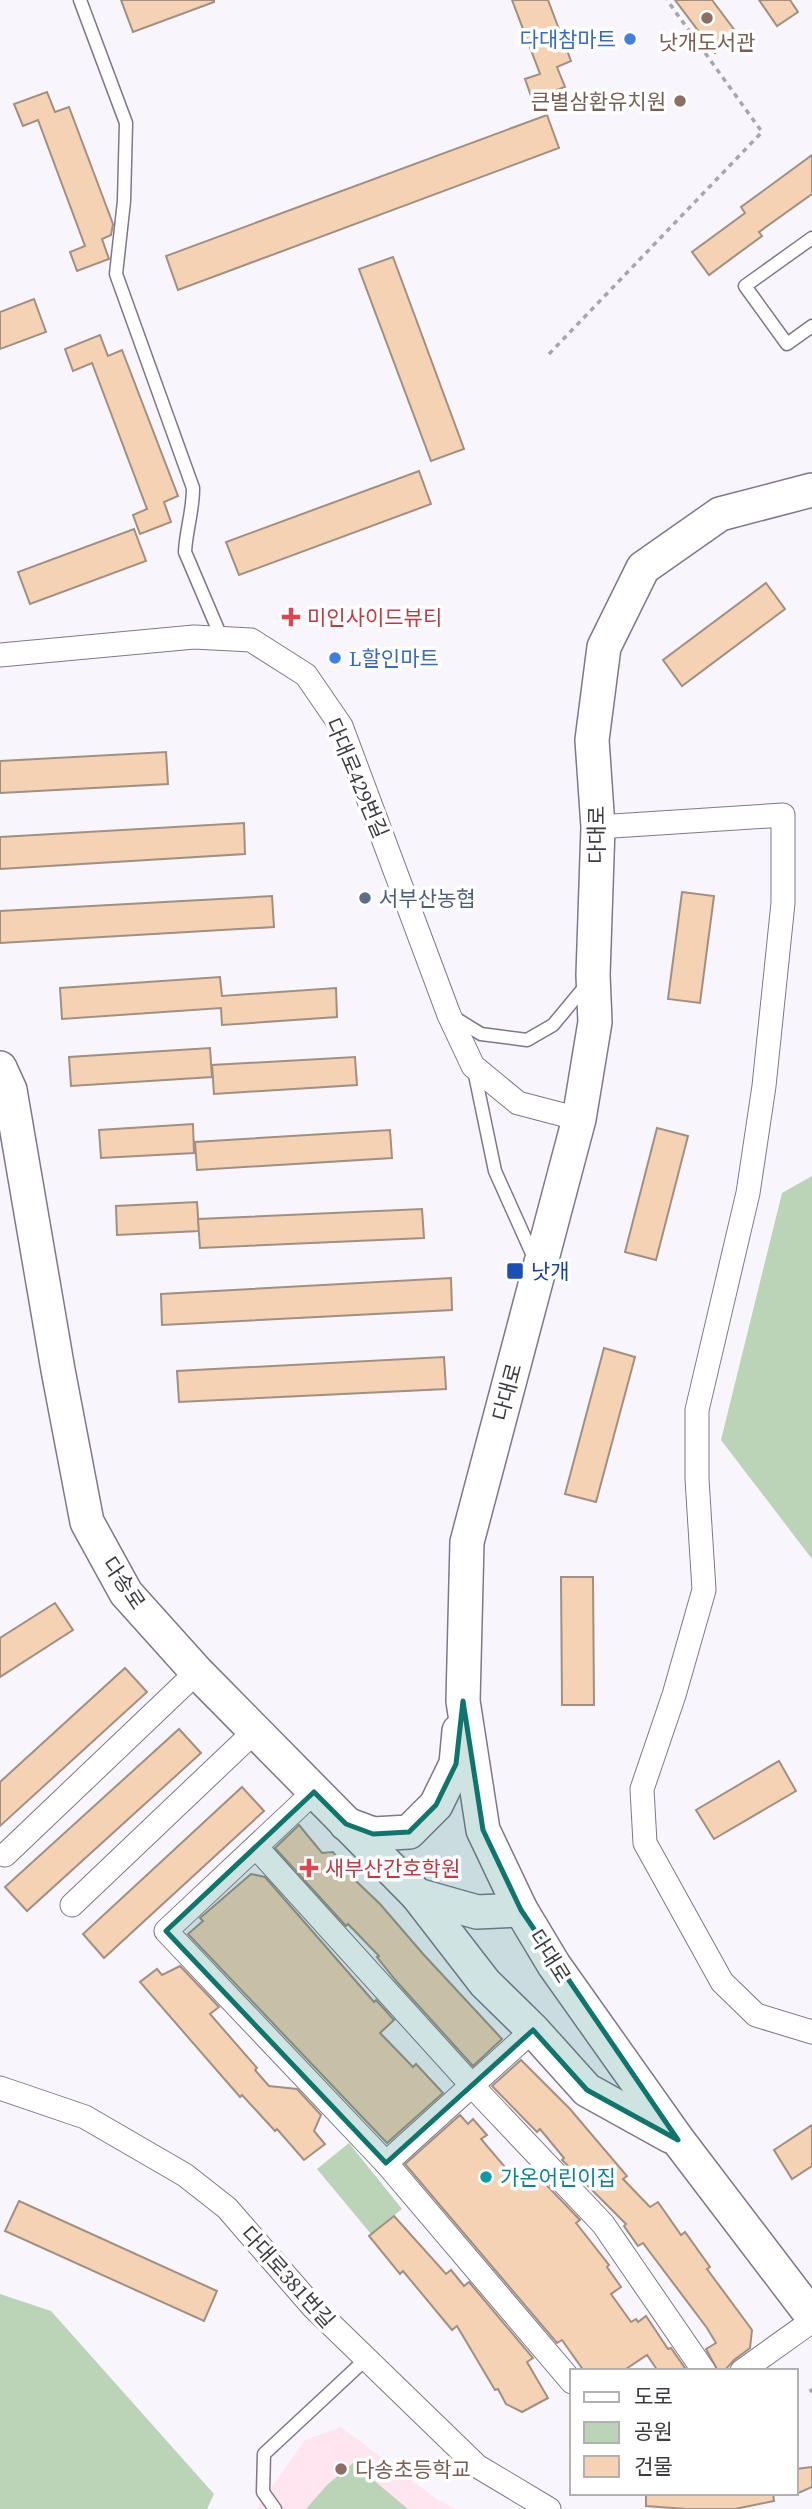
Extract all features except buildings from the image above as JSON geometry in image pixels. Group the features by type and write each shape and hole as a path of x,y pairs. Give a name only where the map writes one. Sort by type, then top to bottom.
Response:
{"main road":[{"name":"다대로","path":"812,490 720,514 643,568 604,647 592,740 597,827 593,975 595,1022 579,1119 467,1542 463,1701 483,1829 521,1910 554,1965 678,2140 812,2319"},
{"name":"다송로","path":"0,1068 10,1090 87,1522 126,1593 197,1672 417,1895 477,1912 521,1910"},
{"path":"346,1824 373,1833 409,1832 436,1805 456,1764 463,1701"},
{"path":"417,1895 485,1983 533,2030 587,2090 678,2140"}],"street":[{"name":"다대로429번길","path":"0,655 194,638 251,640 306,675 341,726 449,1015 473,1066 518,1103 579,1119"},
{"path":"597,827 783,815 783,904 756,1139 748,1193 697,1410 697,1479 704,1590 674,1695 642,1789 645,1843 722,1982 756,2015 812,2032"},
{"path":"5,1855 197,1672"},
{"path":"72,1905 255,1731"},
{"path":"314,1792 166,1931 386,2164 570,2380"},
{"path":"256,1847 472,2085 603,2224 703,2369"},
{"path":"386,2164 533,2030"},
{"name":"다대로381번길","path":"0,2088 85,2117 185,2175 227,2208 313,2307 477,2466 549,2509"},
{"path":"745,2369 812,2319"}],"lane":[{"path":"79,0 126,123 124,201 116,274 193,488 193,511 185,552 222,639"},
{"path":"812,238 745,286 787,344 812,326"},
{"path":"449,1015 481,1034 527,1040 553,1025 593,975"},
{"path":"473,1066 495,1171 539,1269"},
{"path":"275,2509 263,2492 264,2454 366,2359"}],"path":[{"path":"549,354 762,132 667,0"}],"highlighted area":[{"path":"463,1701 483,1830 521,1910 678,2140 587,2090 533,2030 386,2163 166,1931 314,1792 346,1824 373,1834 409,1832 436,1805 456,1764"}],"shaded area":[{"name":"다송초등학교","path":"341,2427 435,2498 456,2509 256,2509 305,2440"}],"green space":[{"path":"812,1176 812,1559 721,1440 782,1193"},
{"path":"349,2143 402,2209 371,2234 317,2169"},
{"path":"0,2294 51,2311 214,2494 207,2509 0,2509"},
{"path":"353,2463 408,2509 306,2509 327,2485"}],"place":[{"name":"낫개도서관","path":"707,18"},
{"name":"다대참마트","path":"630,39"},
{"name":"큰별삼환유치원","path":"680,101"},
{"name":"미인사이드뷰티","path":"291,617"},
{"name":"L할인마트","path":"335,658"},
{"name":"서부산농협","path":"365,898"},
{"name":"낫개","path":"515,1271"},
{"name":"새부산간호학원","path":"309,1868"},
{"name":"가온어린이집","path":"486,2177"},
{"name":"다송초등학교","path":"341,2469"}]}
